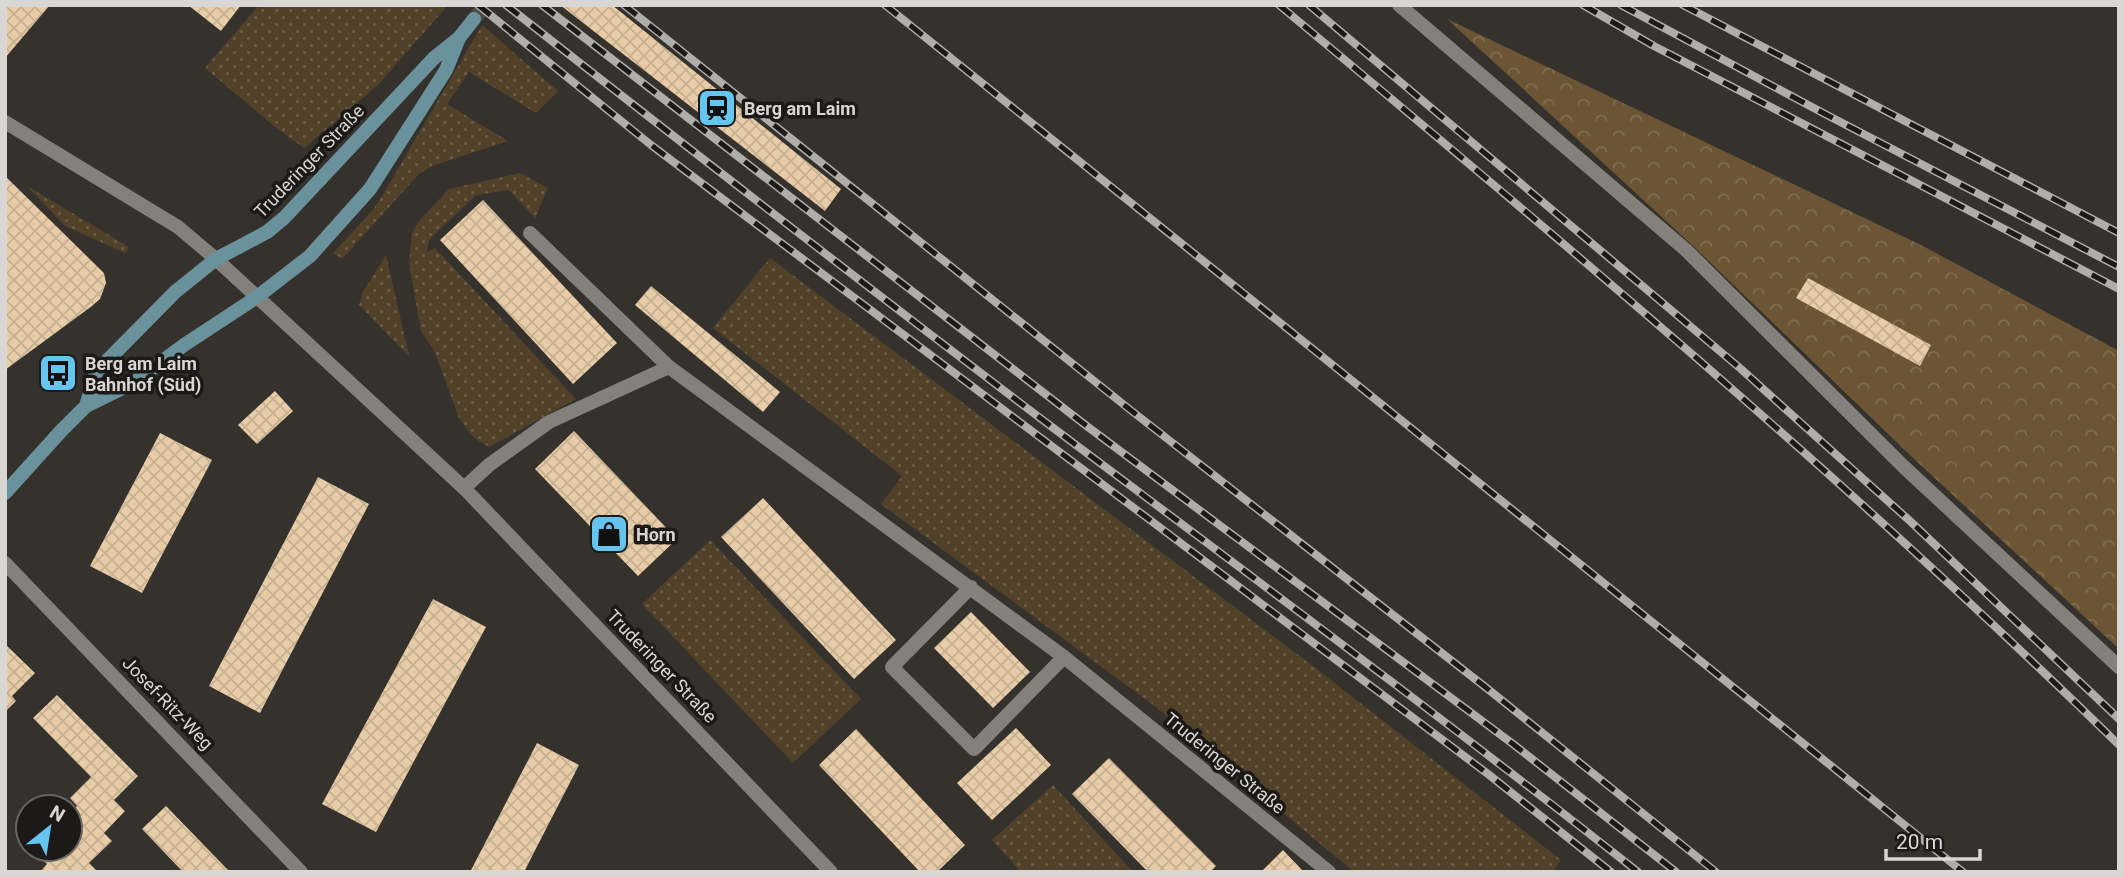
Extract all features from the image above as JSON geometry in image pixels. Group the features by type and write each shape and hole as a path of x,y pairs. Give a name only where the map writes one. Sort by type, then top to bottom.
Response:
{"main road":[{"name":"Truderinger Straße","path":"216,259 267,232 284,218 433,58 459,38 474,19"},
{"name":"Truderinger Straße","path":"257,297 310,256 370,189 446,70 459,38"},
{"path":"86,406 96,372 175,292 216,259"},
{"path":"5,493 86,406 134,383 184,345 257,297"}],"street":[{"path":"1399,5 1686,250 1903,467 2119,667"},
{"path":"5,122 178,227 216,259"},
{"name":"Truderinger Straße","path":"530,233 669,367 1063,657 1329,872"},
{"name":"Truderinger Straße","path":"216,259 464,488 831,872"},
{"path":"464,488 489,465 549,422 669,367"},
{"name":"Josef-Ritz-Weg","path":"5,563 301,872"},
{"path":"971,587 892,667 974,749 1063,657"}],"shaded area":[{"path":"259,5 448,5 378,85 304,148 205,68"},
{"path":"482,25 558,91 536,113 469,72 447,104 508,141 432,166 420,173 342,259 333,253 372,211 384,193"},
{"path":"520,173 548,188 535,218 509,190 476,195 429,240 427,252 435,248 576,399 489,447 474,438 459,418 434,350 421,331 409,263 412,233 419,221 449,189"},
{"path":"27,186 129,247 125,253 65,226"},
{"path":"386,255 409,356 359,305 363,292"},
{"path":"770,258 1313,666 1561,860 1552,872 1354,872 1156,707 881,504 902,476 713,328"},
{"path":"710,540 861,699 793,763 642,604"},
{"path":"1053,785 1133,872 1021,872 992,840"}],"green space":[{"path":"1447,19 1921,245 2119,351 2119,649 1912,457 1692,245"}],"building":[{"path":"5,5 50,5 5,58"},
{"path":"188,5 241,5 221,31"},
{"path":"560,5 612,5 841,189 825,211"},
{"path":"5,176 104,273 106,283 100,299 92,306 5,370"},
{"path":"483,200 617,343 573,384 440,240"},
{"path":"1808,278 1931,345 1920,366 1796,298"},
{"path":"651,286 780,392 763,412 635,305"},
{"path":"275,391 293,411 257,444 238,425"},
{"path":"574,431 677,539 638,576 535,469"},
{"path":"160,433 212,460 142,593 90,566"},
{"path":"318,477 369,504 260,713 209,686"},
{"path":"763,498 896,640 854,679 721,537"},
{"path":"433,599 486,627 376,832 322,804"},
{"path":"971,612 1030,672 993,708 934,648"},
{"path":"5,644 35,673 12,696 16,701 5,712"},
{"path":"57,695 138,776 114,800 125,811 104,833 112,841 89,863 95,872 40,872 46,863 84,863 84,793 75,793 91,777 33,718"},
{"path":"1016,728 1051,765 992,820 957,783"},
{"path":"856,729 965,845 937,872 920,872 819,765"},
{"path":"537,743 579,765 524,872 470,872"},
{"path":"1109,758 1216,866 1210,872 1148,872 1072,794"},
{"path":"166,806 230,872 183,872 142,829"},
{"path":"1283,850 1304,872 1261,872"}],"tunnel":[{"path":"474,19 486,5"}],"railway":[{"path":"478,5 651,145 1488,774 1611,872"},
{"path":"506,5 918,325 1421,704 1638,872"},
{"path":"542,5 1088,427 1513,744 1676,872"},
{"path":"624,5 1133,412 1484,686 1716,872"},
{"path":"885,5 1963,872"},
{"path":"1279,5 1601,275 1812,459 2018,648 2119,745"},
{"path":"1309,5 1741,369 1910,521 2119,719"},
{"path":"1583,5 1654,46 2119,289"},
{"path":"1621,5 2119,267"},
{"path":"1683,5 2119,233"}],"place":[{"name":"Berg am Laim","path":"717,108"},
{"name":"Berg am Laim Bahnhof (Süd)","path":"58,373"},
{"name":"Horn","path":"609,534"}]}
